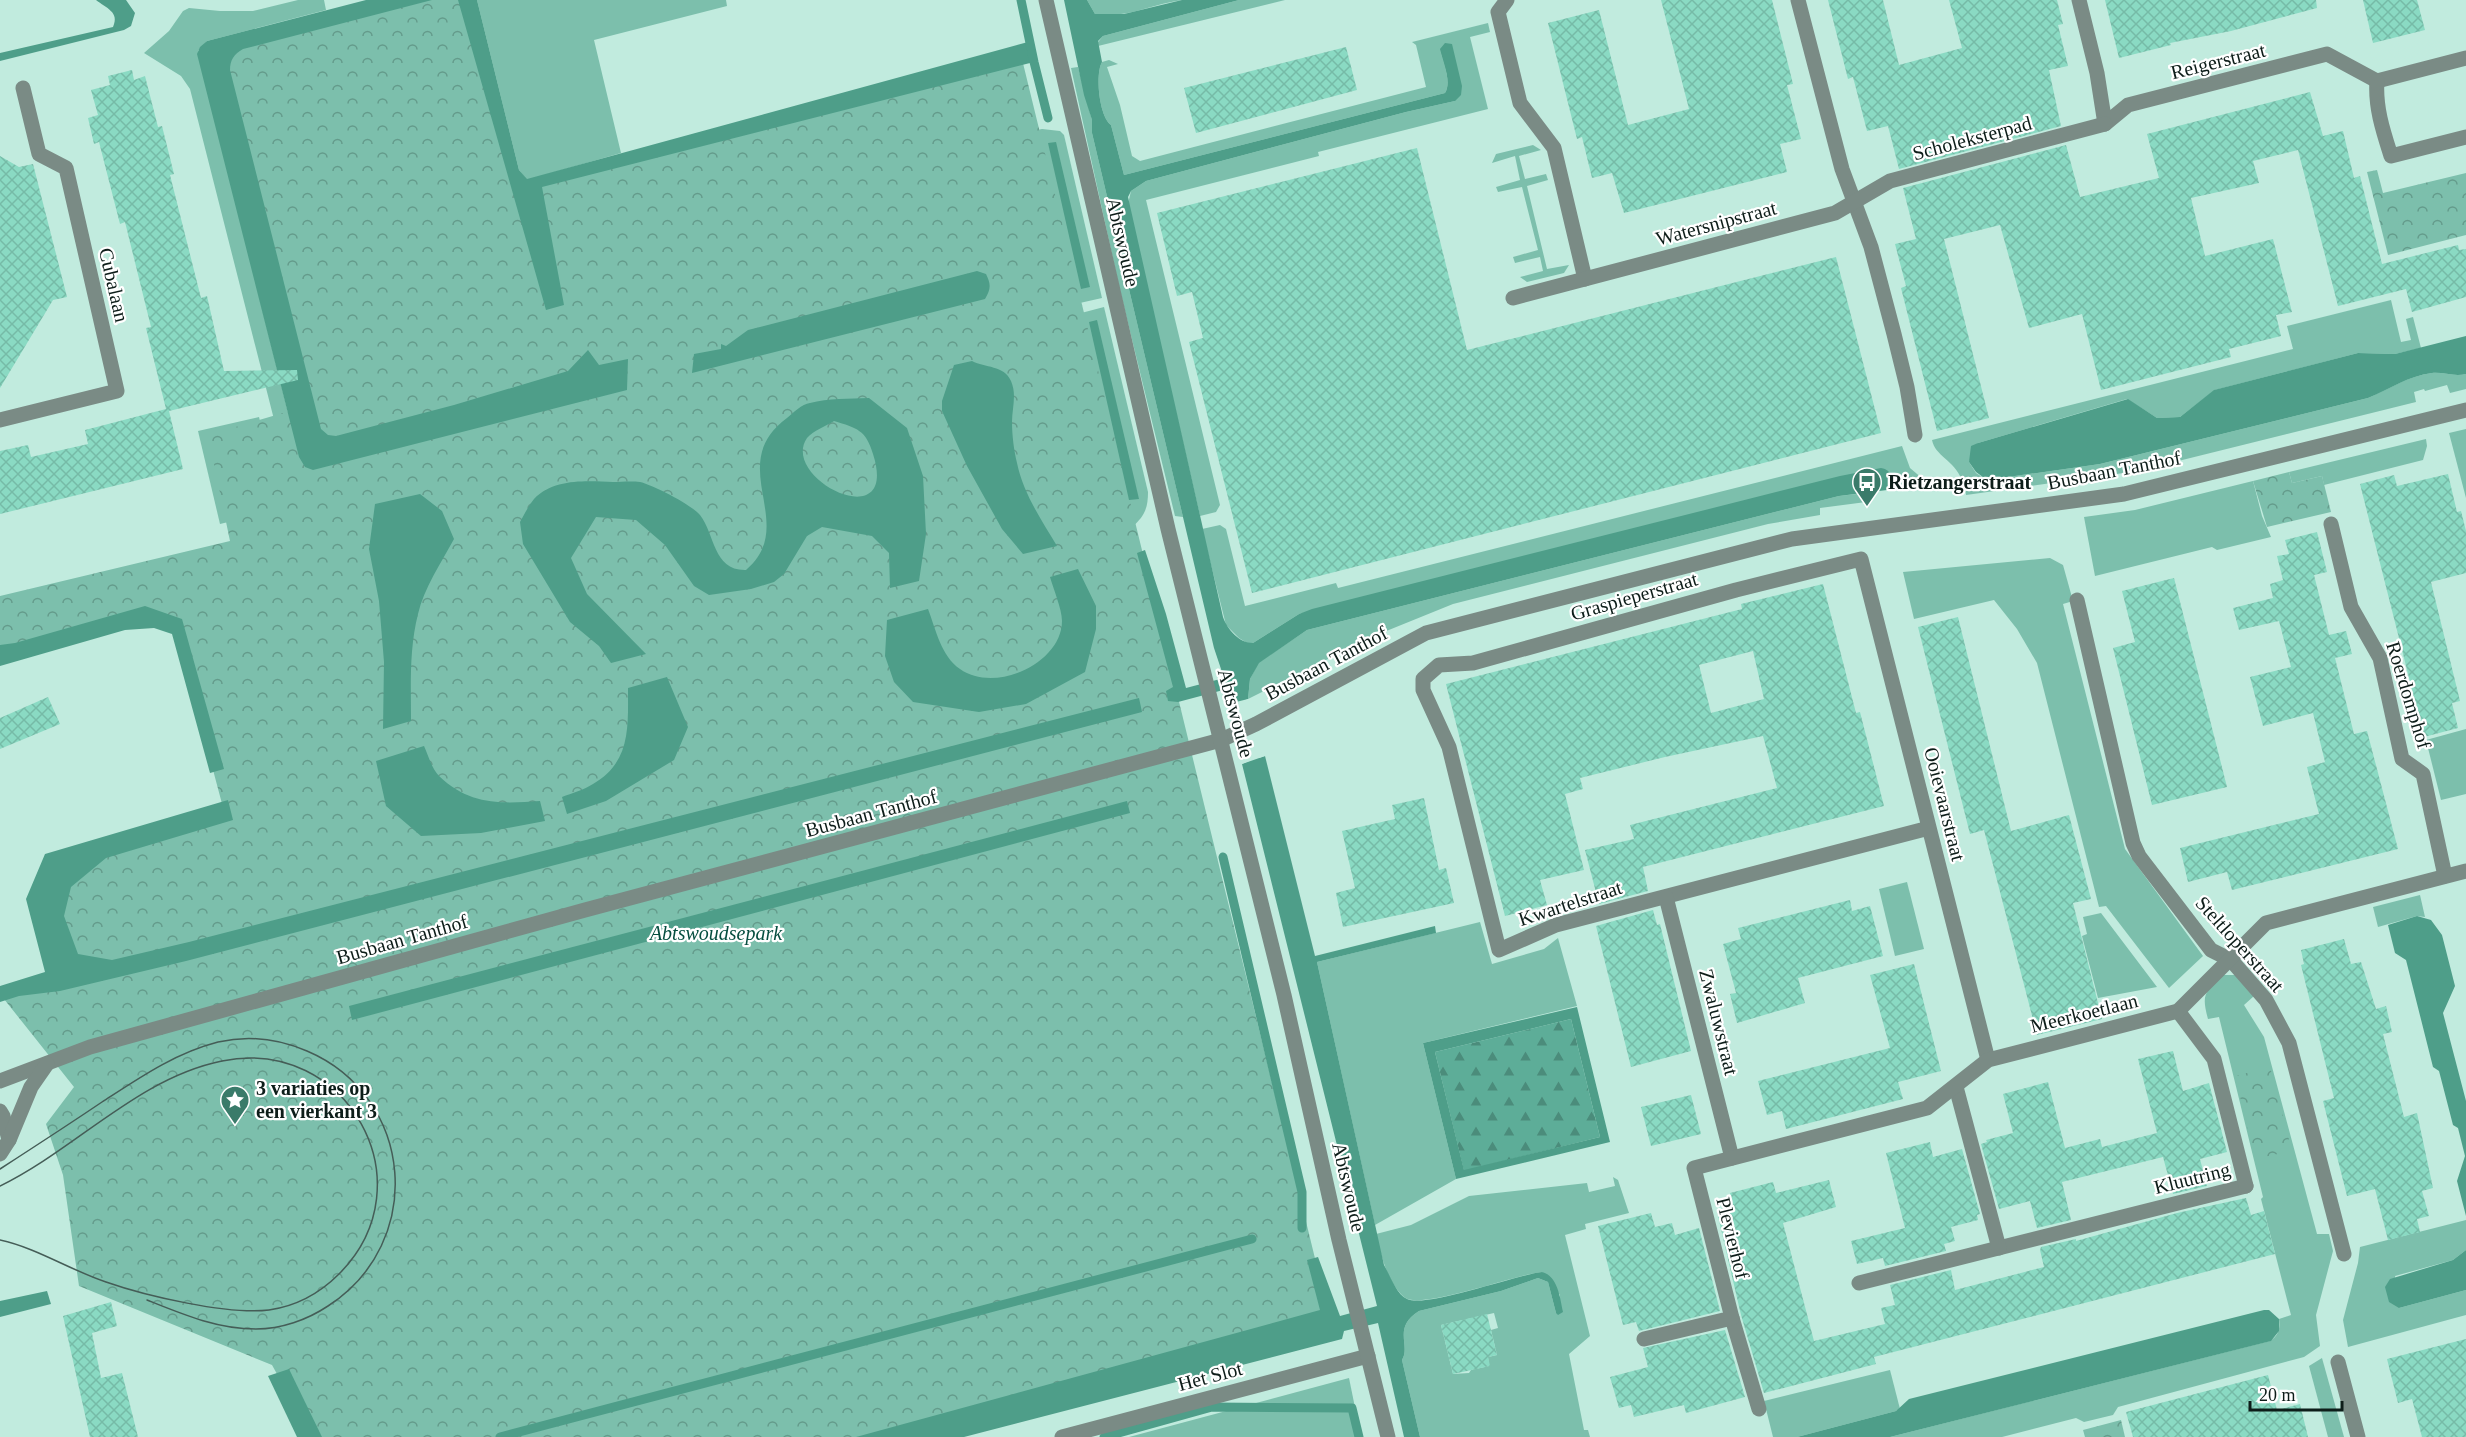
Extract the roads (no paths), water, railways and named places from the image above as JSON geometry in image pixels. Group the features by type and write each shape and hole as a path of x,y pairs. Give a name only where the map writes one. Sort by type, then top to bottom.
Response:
{"street":[{"name":"Abtswoude","path":"1046,0 1204,675 1210,699 1228,737 1339,1240 1357,1304 1362,1334 1388,1437"},
{"path":"1798,0 1842,169 1871,247 1907,387 1914,435"},
{"path":"2079,0 2097,73 2104,124"},
{"path":"1502,6 1520,103 1554,148 1585,279"},
{"name":"Reigerstraat","path":"2104,124 2128,105 2327,54 2377,81"},
{"path":"2466,58 2377,81 2376,96 2381,126 2391,156 2466,137"},
{"name":"Cubalaan","path":"0,420 117,391 66,168 39,154 23,88"},
{"name":"Scholeksterpad","path":"1854,202 1890,181 2104,124"},
{"name":"Watersnipstraat","path":"1514,298 1835,213 1854,202"},
{"name":"Busbaan Tanthof","path":"0,1081 90,1047 574,913 1228,737 1426,633 1792,539 2124,494 2466,410"},
{"name":"Roerdomphof","path":"2331,524 2351,607 2379,658 2402,759 2423,774 2445,876"},
{"name":"Graspieperstraat","path":"1423,679 1439,665 1473,663 1736,590 1861,559"},
{"name":"Ooievaarstraat","path":"1861,559 1988,1060"},
{"name":"Steltloperstraat","path":"2077,600 2133,843 2139,856 2211,950 2231,960 2266,1000 2289,1043 2344,1254"},
{"name":"Kwartelstraat","path":"1423,679 1423,690 1449,747 1499,950 1556,926 1929,828"},
{"name":"Meerkoetlaan","path":"1694,1168 1927,1108 1988,1060 2178,1011 2266,923 2466,871"},
{"name":"Zwaluwstraat","path":"1666,897 1732,1158"},
{"name":"Kluutring","path":"1859,1283 2246,1186 2214,1059 2178,1011"},
{"path":"0,1154 9,1140 31,1087 48,1064"},
{"path":"1956,1087 1999,1248"},
{"path":"0,1111 9,1140"},
{"name":"Plevierhof","path":"1694,1168 1732,1318 1759,1409"},
{"path":"1644,1339 1732,1318"},
{"name":"Het Slot","path":"1062,1437 1368,1356"},
{"path":"2338,1362 2358,1437"}],"waterway":[{"path":"1021,0 1048,118"},
{"path":"1223,857 1302,1192 1302,1228"},
{"path":"500,1437 1252,1239"},
{"path":"1104,1437 1212,1407 1352,1408 1359,1437"}],"tram line":[{"path":"0,1169 158,1067 218,1042 263,1039 286,1044 307,1051 343,1073 370,1101 387,1135 395,1172 393,1210 381,1246 360,1279 328,1306 311,1316 294,1323 265,1329 214,1324 147,1300"},
{"path":"0,1186 28,1171 135,1098 163,1082 191,1070 222,1061 266,1059 305,1071 338,1093 361,1124 375,1160 377,1199 365,1238 339,1274 307,1298 269,1310 232,1310 143,1293 93,1277 27,1248 0,1240"}],"place":[{"name":"Rietzangerstraat","path":"1867,508"},
{"name":"3 variaties op een vierkant 3","path":"235,1126"}],"park label":[{"name":"Abtswoudsepark","path":"716,933"}]}
